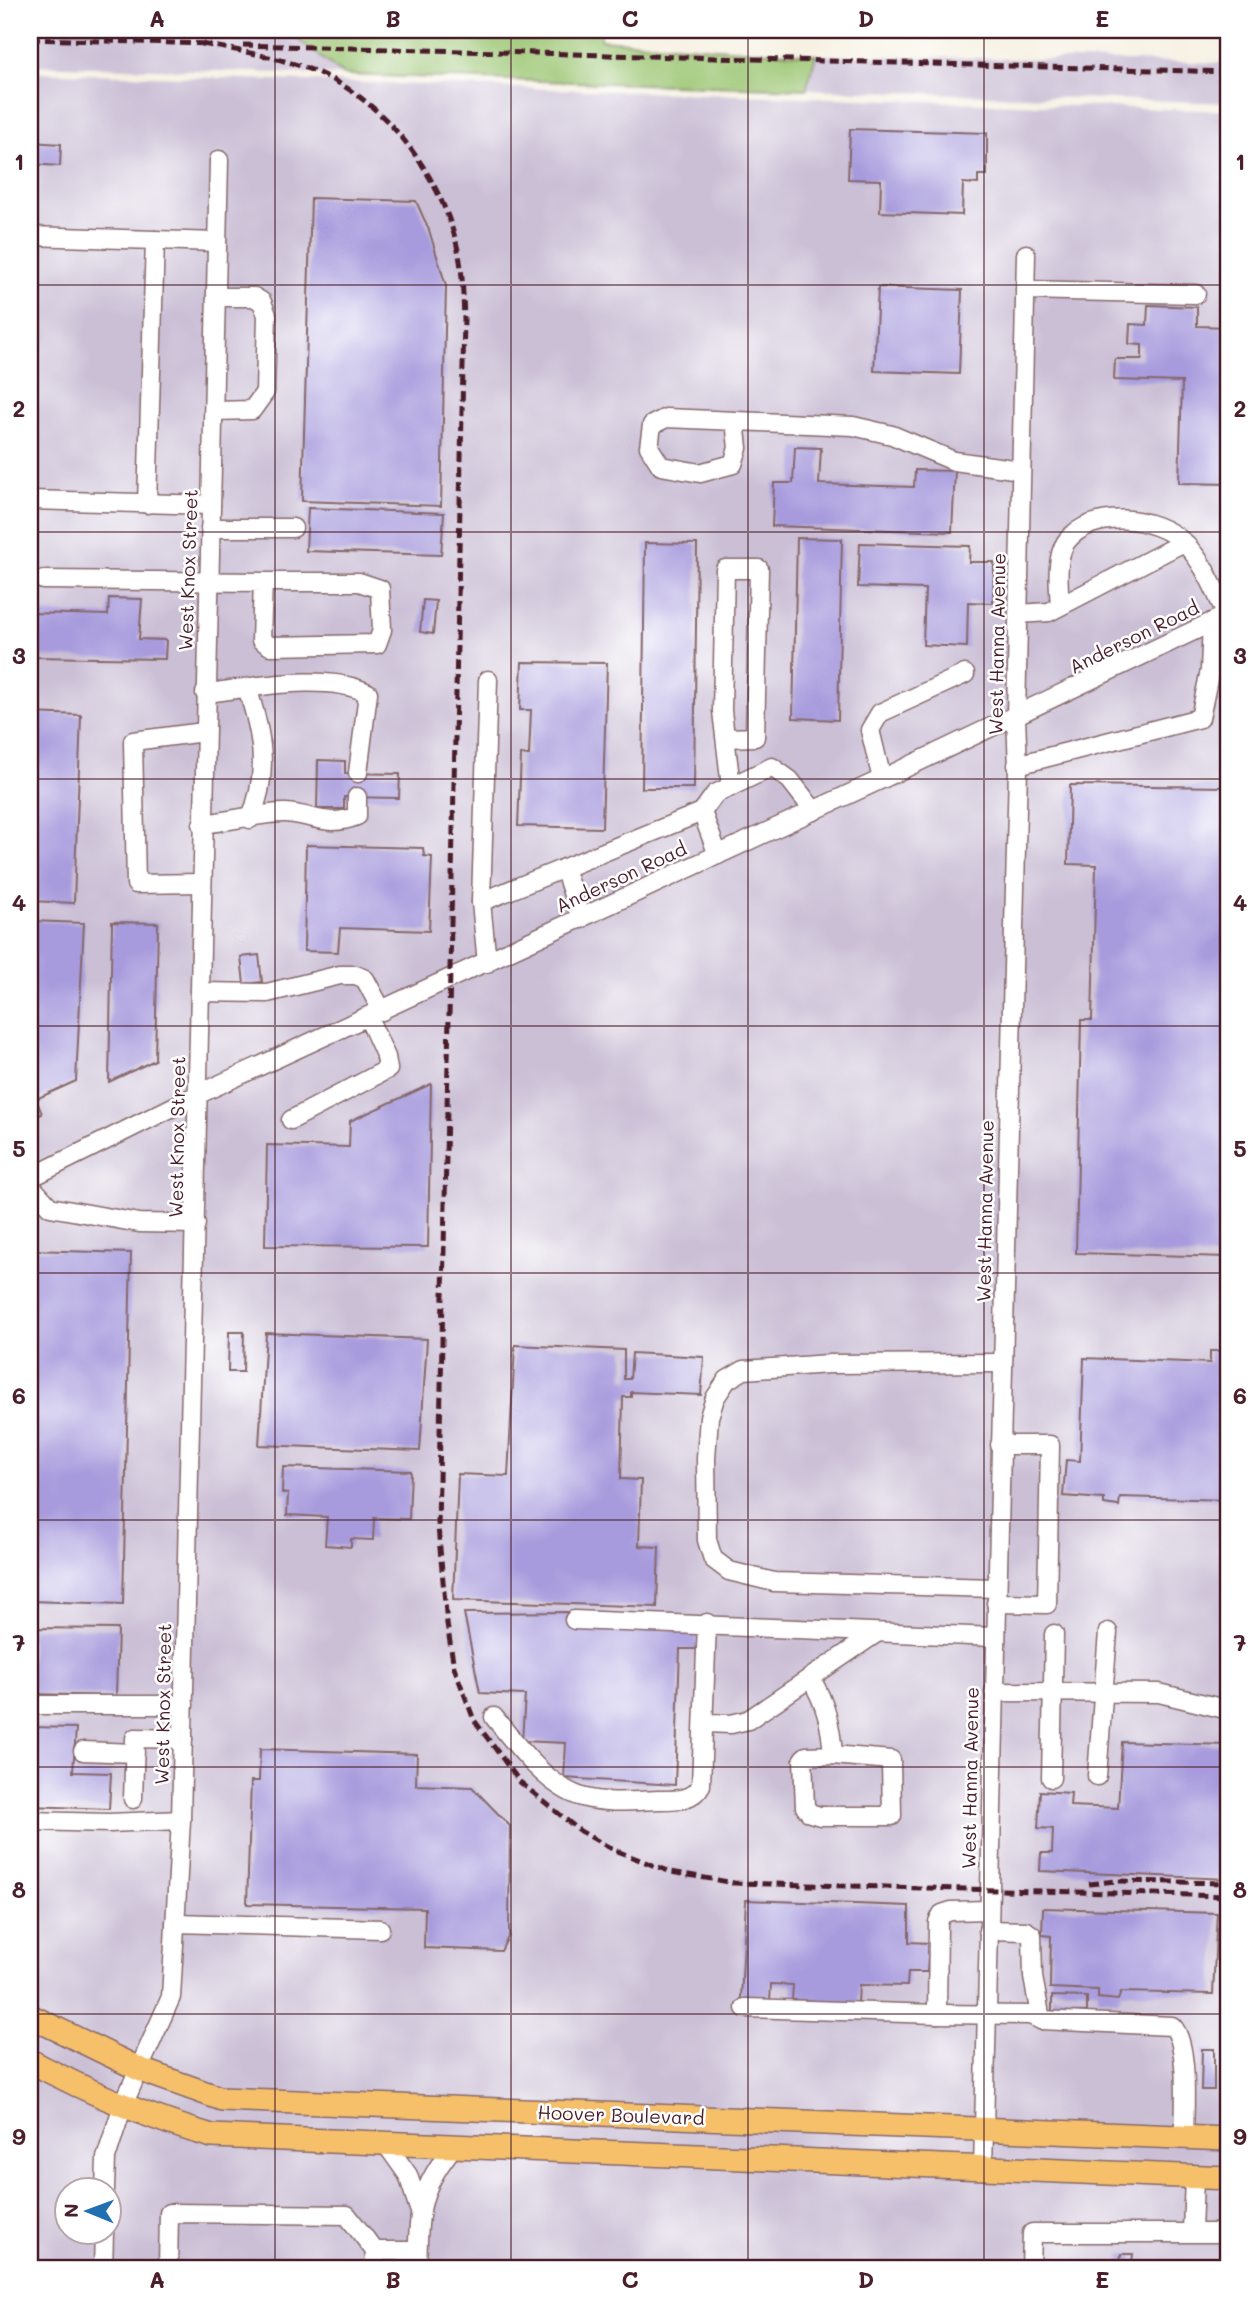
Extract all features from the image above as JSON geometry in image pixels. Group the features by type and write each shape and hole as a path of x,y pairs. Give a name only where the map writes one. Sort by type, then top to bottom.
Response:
{"main road":[{"name":"Hoover Boulevard","path":"30,2016 141,2070 222,2099 1229,2139"},
{"name":"Hoover Boulevard","path":"30,2061 123,2105 170,2124 212,2136 1229,2178"}],"street":[{"name":"West Knox Street","path":"105,2176 106,2158 123,2105 141,2070 171,1997 184,1705 219,160"},
{"path":"30,236 217,242"},
{"path":"147,503 155,240"},
{"name":"West Hanna Avenue","path":"983,2169 1017,765 1026,254"},
{"path":"1025,290 1196,294"},
{"path":"214,411 252,410 265,392 267,315 261,302 254,297 216,297"},
{"path":"735,421 738,448 733,464 700,472 661,466 649,447 652,425 666,418 853,426 892,435 954,461 1021,470"},
{"path":"30,500 211,505"},
{"path":"1017,765 1200,718 1223,617 1208,575 1184,542 1160,525 1145,521 1093,522 1066,542 1061,559 1060,606"},
{"path":"210,528 293,528"},
{"path":"1018,614 1049,612 1184,542"},
{"path":"726,738 754,737 759,569 725,569 722,711 731,787"},
{"path":"43,580 359,582 380,589 382,630 377,644 270,646 261,640 263,582"},
{"name":"Anderson Road","path":"30,1178 199,1094 883,779 1223,617"},
{"path":"883,779 870,730 880,713 965,674"},
{"path":"487,963 481,902 488,680"},
{"path":"205,693 311,683 355,686 368,693 358,773"},
{"path":"247,688 263,749 261,781 250,819"},
{"path":"202,883 136,884 133,741 204,733"},
{"path":"481,902 702,812 715,794 772,767 790,780 814,811"},
{"path":"202,824 285,813 324,823 346,821 357,816 357,797"},
{"path":"702,812 718,855"},
{"path":"564,868 581,919"},
{"path":"200,992 267,993 340,975 356,975 365,979 388,1069 291,1121"},
{"path":"30,1185 50,1207 139,1223 196,1224"},
{"path":"1000,1445 1050,1445 1047,1604 996,1595 774,1582 729,1571 713,1559 707,1540 706,1458 709,1417 715,1398 727,1380 744,1370 830,1364 1002,1363"},
{"path":"574,1620 707,1623 875,1634 995,1637"},
{"path":"494,1717 534,1762 569,1791 592,1799 619,1801 687,1798 697,1793 701,1785 707,1623"},
{"path":"1097,1776 1108,1632"},
{"path":"704,1723 731,1724 748,1720 875,1634"},
{"path":"1051,1778 1054,1634"},
{"path":"811,1679 827,1712 833,1755"},
{"path":"994,1692 1159,1693 1229,1710"},
{"path":"30,1705 184,1705"},
{"path":"133,1800 135,1738 183,1739"},
{"path":"83,1751 135,1753"},
{"path":"833,1755 891,1760 892,1816 820,1816 810,1813 805,1807 803,1759 833,1755"},
{"path":"30,1821 109,1823 181,1819"},
{"path":"937,2014 938,1922 942,1914 951,1911 988,1910"},
{"path":"175,1923 380,1929"},
{"path":"988,1930 1026,1931 1032,1936 1033,1977 1041,2020"},
{"path":"745,2008 1030,2015 1041,2020 1172,2026 1179,2032 1183,2059 1184,2139"},
{"path":"386,2144 408,2175 419,2209"},
{"path":"168,2269 169,2214 347,2215 375,2251 417,2260 419,2209 435,2170 454,2146"},
{"path":"1192,2232 1194,2177"},
{"path":"1031,2269 1032,2233 1229,2233"},
{"path":"103,2269 104,2246"},
{"path":"374,2269 375,2251"}],"shaded area":[{"path":"30,30 292,35 344,75 30,65"},
{"path":"816,55 1229,63 1229,103 806,89"},
{"path":"30,72 1229,111 1229,2269 30,2269"}],"green space":[{"path":"32,30 601,30 601,40 816,55 806,89 344,75 292,35"}],"building":[{"path":"850,129 987,133 987,175 978,175 978,184 963,183 962,215 880,212 881,180 848,179"},
{"path":"30,142 61,144 60,166 30,164"},
{"path":"311,198 416,201 429,230 446,286 441,506 302,501"},
{"path":"878,287 962,290 959,374 874,371"},
{"path":"1148,305 1197,307 1197,326 1229,327 1229,484 1179,483 1182,382 1114,380 1115,359 1142,359 1142,345 1129,344 1130,324 1147,325"},
{"path":"795,447 821,448 819,484 914,487 915,470 955,471 952,532 772,526 774,483 793,483"},
{"path":"308,508 444,513 441,555 306,551"},
{"path":"797,538 842,539 838,720 793,718"},
{"path":"645,543 697,544 694,788 642,788"},
{"path":"860,543 970,546 969,562 994,562 993,603 968,602 967,647 923,645 925,589 858,587"},
{"path":"109,598 142,599 139,639 166,640 165,659 30,657 30,613 108,615"},
{"path":"423,600 436,601 433,634 420,632"},
{"path":"522,662 607,663 602,828 518,826 521,755 529,755 531,710 520,710"},
{"path":"1229,670 1229,695 1220,675"},
{"path":"30,713 81,715 74,903 30,901"},
{"path":"318,760 345,761 345,773 400,774 399,798 344,797 344,809 317,809"},
{"path":"1070,785 1229,787 1229,1257 1076,1253 1081,1020 1092,1020 1096,865 1068,864"},
{"path":"306,845 423,848 424,856 432,857 429,931 340,928 338,952 304,951"},
{"path":"30,921 84,923 76,1081 36,1099 42,1114 30,1119"},
{"path":"112,922 158,923 155,1060 109,1082"},
{"path":"259,955 262,982 244,984 241,957"},
{"path":"431,1084 428,1247 265,1246 267,1145 349,1147 350,1121"},
{"path":"30,1250 131,1253 123,1604 30,1601"},
{"path":"229,1332 244,1332 243,1372 228,1372"},
{"path":"266,1333 427,1339 420,1451 259,1445"},
{"path":"515,1345 624,1350 624,1379 630,1379 632,1353 704,1357 701,1395 631,1392 631,1397 623,1397 621,1479 641,1480 639,1546 659,1547 657,1607 453,1600 458,1474 508,1476"},
{"path":"1210,1351 1229,1351 1229,1500 1120,1497 1119,1506 1104,1504 1104,1499 1063,1496 1066,1460 1080,1461 1084,1358 1210,1363"},
{"path":"283,1467 411,1471 409,1519 374,1518 373,1540 351,1539 351,1547 325,1545 327,1517 287,1515 288,1494 282,1493"},
{"path":"570,1612 572,1624 699,1631 697,1649 680,1649 675,1785 564,1778 566,1743 522,1741 525,1695 480,1693 464,1613"},
{"path":"30,1628 118,1629 116,1696 30,1694"},
{"path":"30,1727 76,1728 73,1772 111,1773 109,1809 30,1806"},
{"path":"1122,1742 1229,1745 1229,1879 1040,1871 1041,1853 1052,1853 1053,1829 1038,1828 1040,1791 1071,1793 1070,1806 1118,1808"},
{"path":"260,1749 417,1754 416,1785 472,1787 510,1826 509,1935 501,1951 424,1948 425,1908 247,1904 251,1781 259,1781"},
{"path":"746,1900 909,1906 909,1942 929,1943 927,1972 908,1972 907,1986 859,1985 858,2003 792,2000 793,1985 771,1984 770,2001 741,1999"},
{"path":"1043,1908 1217,1913 1213,1994 1121,1992 1118,2000 1098,1998 1098,1990 1050,1988 1051,1936 1042,1935"},
{"path":"1052,1996 1087,1997 1087,2012 1052,2012"},
{"path":"1202,2049 1214,2049 1214,2090 1201,2090"},
{"path":"1121,2254 1133,2254 1132,2264 1229,2269 1059,2269 1059,2261 1120,2263"}],"railway":[{"path":"30,39 211,44"},
{"path":"202,44 270,57 304,67 358,95 398,133 430,179 452,229 460,263 464,319 438,1527 454,1667 474,1720 520,1782 580,1831 614,1850 671,1872 734,1883 1229,1896"},
{"path":"243,45 1229,72"},
{"path":"1089,1884 1116,1881 1229,1883"}]}
